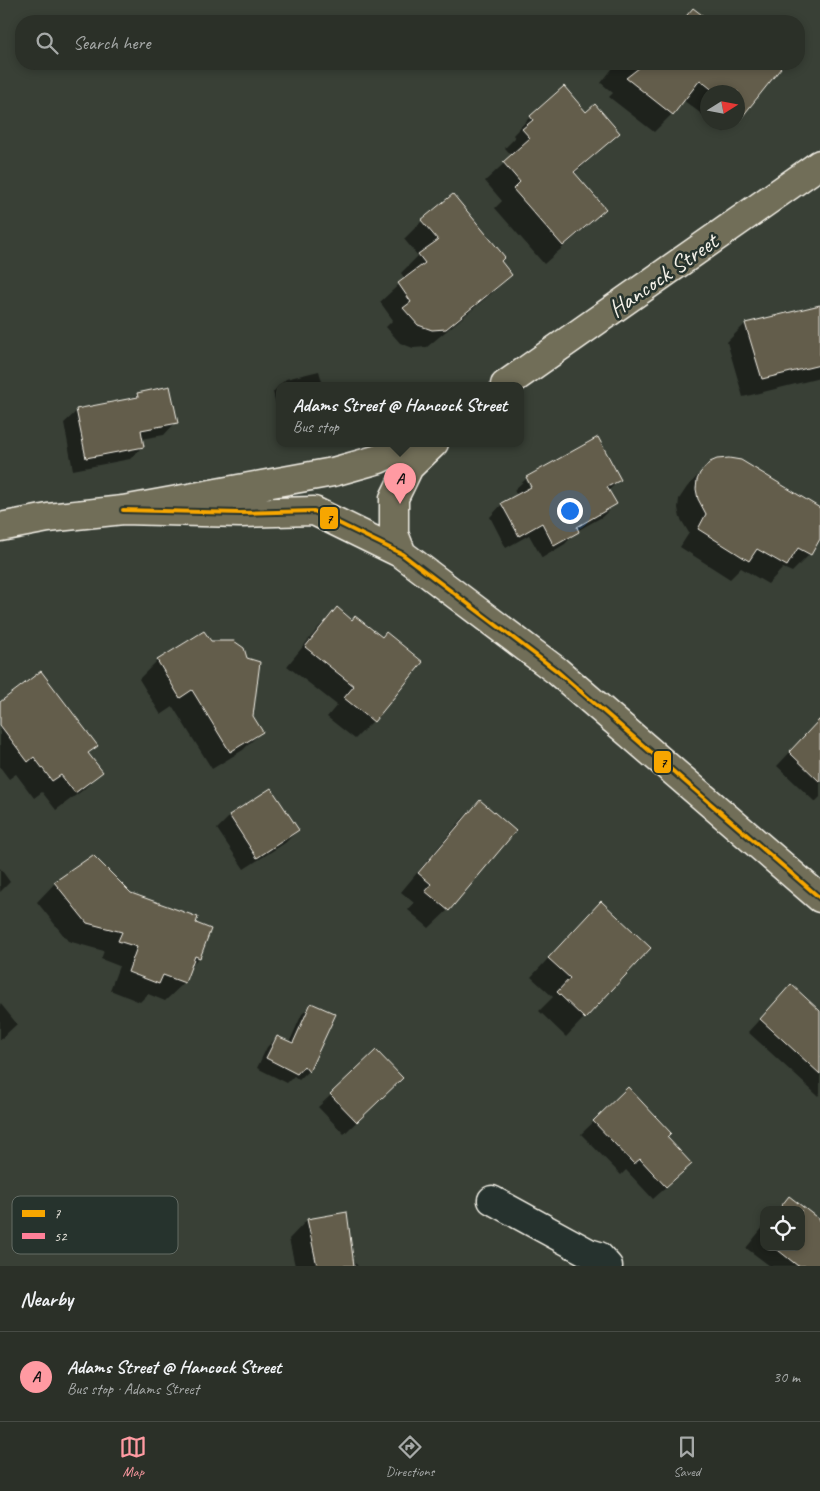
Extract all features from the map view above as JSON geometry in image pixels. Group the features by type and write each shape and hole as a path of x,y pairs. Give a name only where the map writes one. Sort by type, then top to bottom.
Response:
{"main road":[{"name":"Hancock Street","path":"509,382 820,164"},
{"path":"0,527 48,518 123,510 333,472 379,459 404,447"},
{"path":"402,554 394,534 394,498 409,467 430,447"},
{"path":"123,510 240,513 314,511 402,554 557,671 820,898"}],"street":[{"path":"492,1200 590,1253 599,1256 608,1266"}],"building":[{"path":"693,8 702,15 687,15"},
{"path":"636,70 779,70 745,113 745,85 706,85 700,80 673,115 626,78"},
{"path":"564,86 586,112 595,104 620,133 574,172 606,209 563,246 513,189 520,182 503,162 530,138 522,129 533,120 530,116"},
{"path":"453,194 505,257 501,261 512,275 446,329 432,330 418,325 403,308 411,302 398,283 425,263 418,254 438,240 421,220"},
{"path":"820,305 820,365 762,379 745,323"},
{"path":"170,386 178,423 141,430 144,447 86,458 76,409 138,397 137,393"},
{"path":"598,437 621,480 607,487 617,504 577,527 579,532 554,546 542,523 519,536 501,503 531,487 526,477"},
{"path":"729,458 741,460 820,508 820,539 811,555 798,548 787,566 757,549 749,561 698,529 706,514 698,499 696,489 700,473 710,462"},
{"path":"337,607 352,620 355,616 382,637 386,632 423,662 374,722 344,698 354,686 305,647"},
{"path":"204,631 211,641 234,641 244,648 247,658 260,662 253,716 263,732 230,752 192,690 180,698 157,660"},
{"path":"41,671 98,746 88,753 103,772 75,793 61,775 52,781 34,757 28,762 0,725 0,702"},
{"path":"820,719 820,782 789,752"},
{"path":"271,788 299,830 257,858 229,815"},
{"path":"480,800 516,831 449,911 425,891 431,884 418,873"},
{"path":"93,855 131,893 198,917 196,923 211,929 200,958 195,956 185,983 163,975 159,984 128,972 137,947 118,941 122,932 87,923 54,882"},
{"path":"601,901 651,948 585,1019 557,992 570,978 548,958"},
{"path":"791,984 820,1011 820,1074 760,1019"},
{"path":"311,1003 336,1014 309,1072 304,1066 297,1074 266,1058 277,1036 293,1043"},
{"path":"376,1050 403,1078 357,1122 330,1094"},
{"path":"628,1087 671,1133 667,1137 692,1164 666,1187 640,1159 634,1164 593,1121"},
{"path":"789,1196 802,1206 781,1206"},
{"path":"805,1208 820,1220 820,1266 798,1266 779,1251 805,1251"},
{"path":"347,1212 354,1266 317,1266 307,1219"}],"transit line":[{"name":"7","path":"123,510 240,513 314,511 402,554 557,671 820,898"}],"place":[{"name":"Adams Street @ Hancock Street","path":"400,504"}]}
